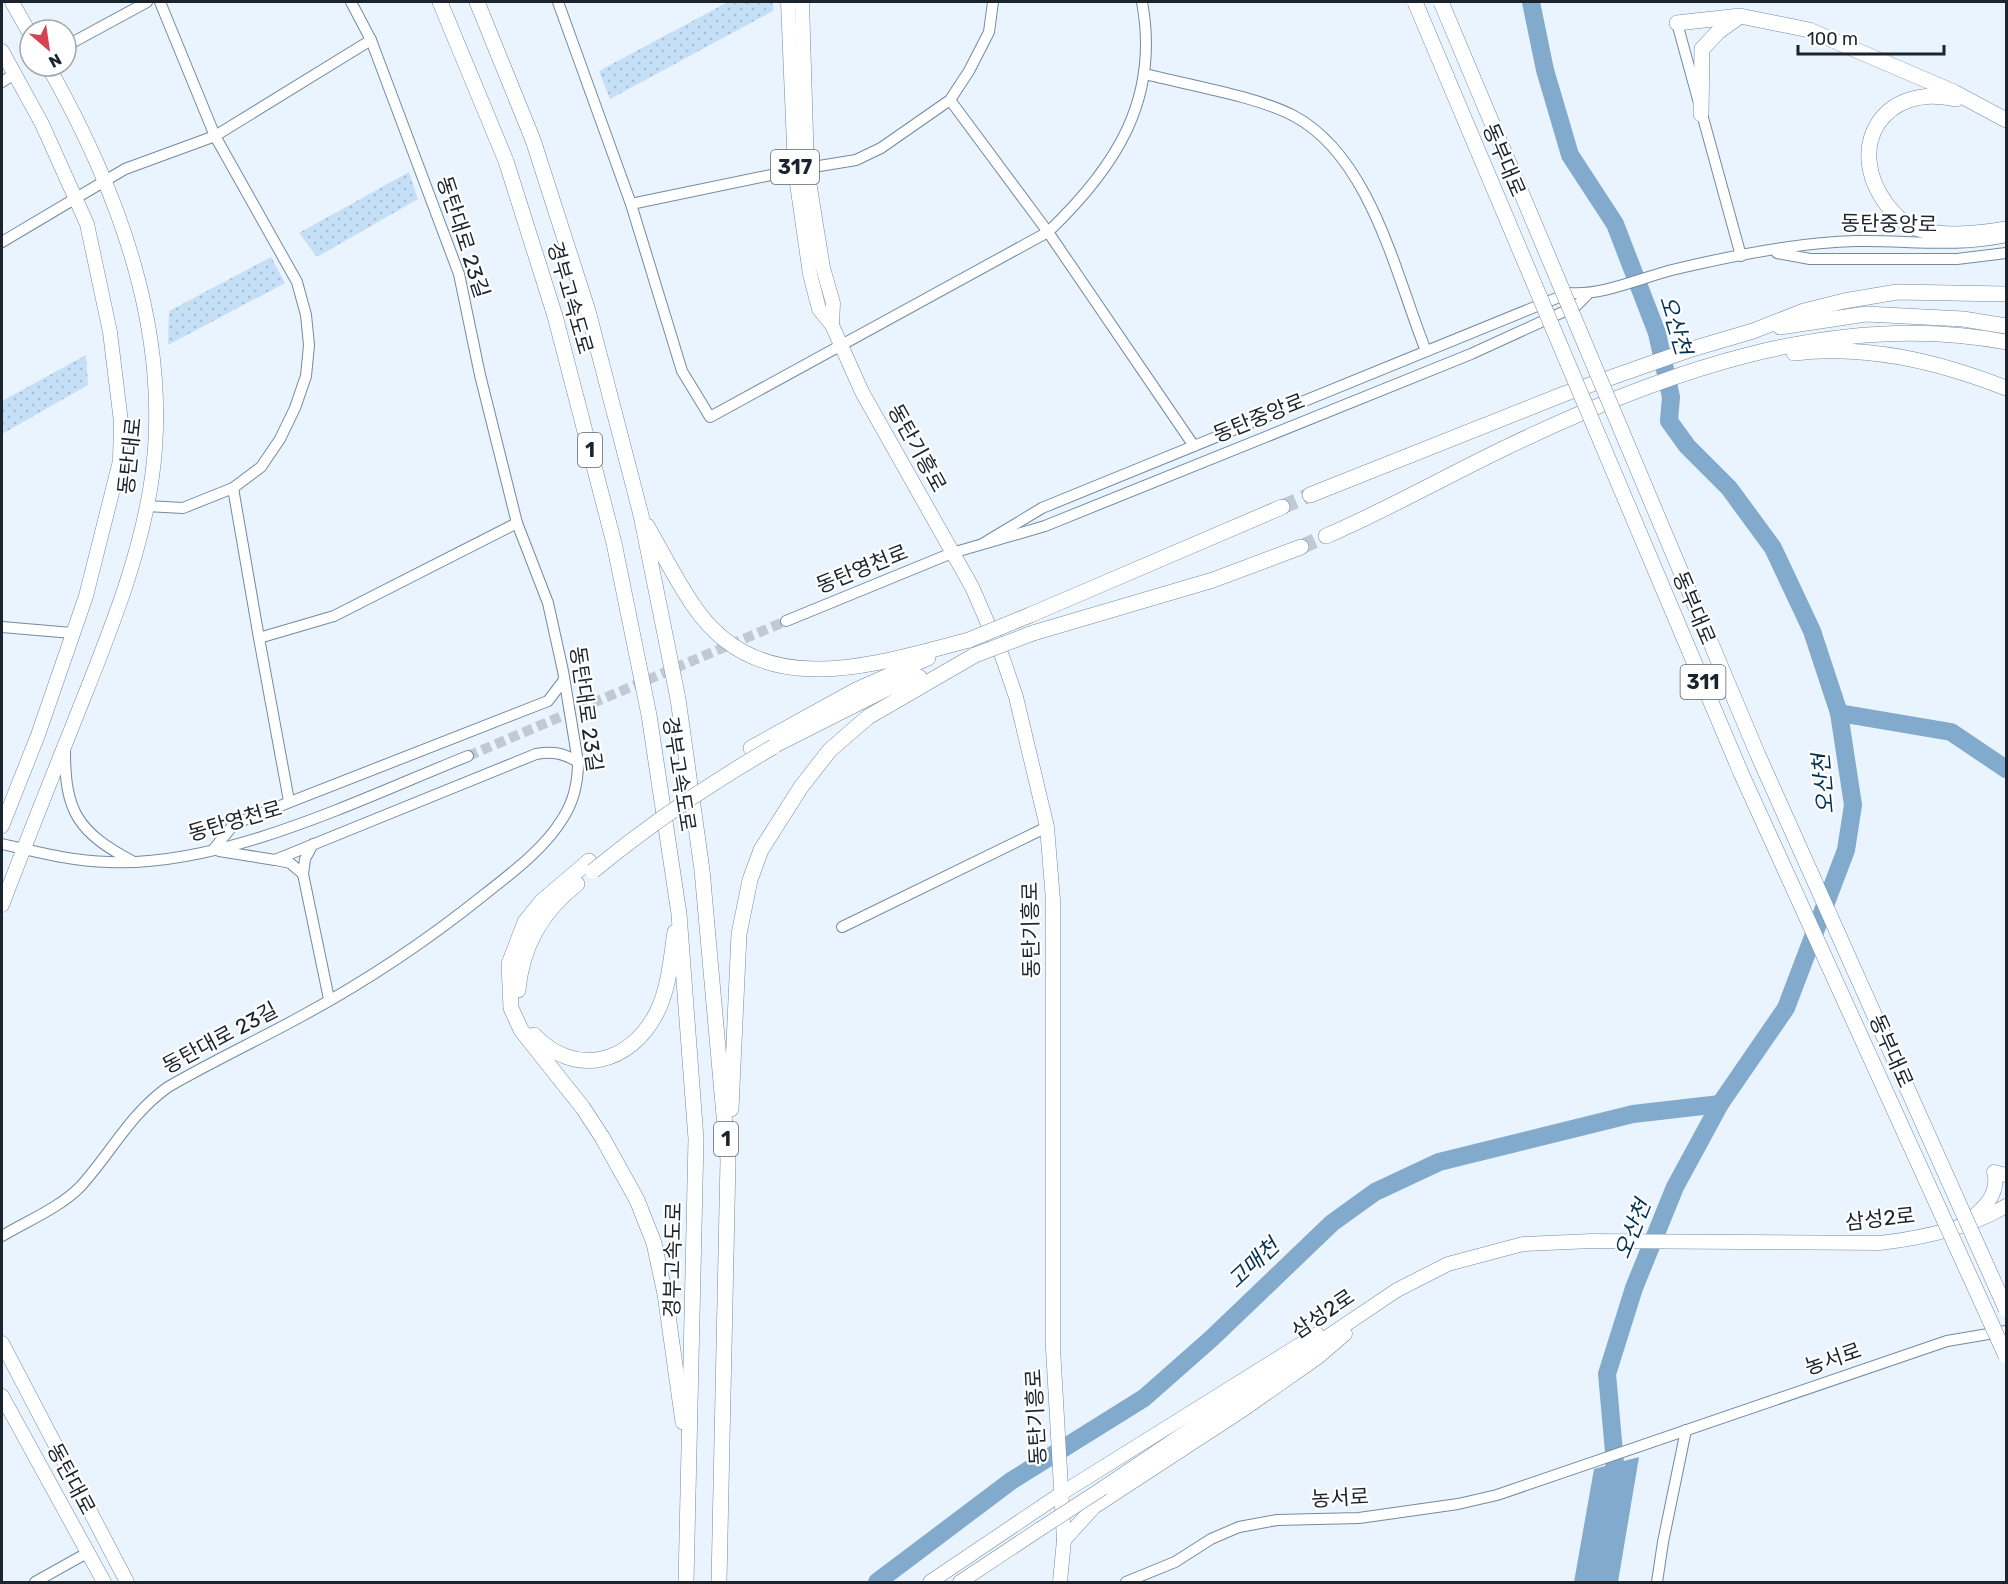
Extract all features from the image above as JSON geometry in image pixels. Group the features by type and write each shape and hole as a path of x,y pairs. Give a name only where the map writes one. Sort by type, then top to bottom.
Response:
{"highway":[{"name":"경부고속도로","path":"440,2 506,161 555,316 633,630 649,715 678,914 697,1153 686,1582"},
{"name":"경부고속도로","path":"477,2 533,140 574,265 641,514 678,699 702,870 728,1160 719,1582"},
{"name":"동부대로","path":"1415,2 1741,773 2007,1356"},
{"name":"동부대로","path":"1441,2 1758,755 2007,1309"},
{"path":"1677,23 1740,16 1809,30 1993,111 2007,120"},
{"path":"1701,114 1702,50 1718,32 1740,16"},
{"path":"1993,111 1945,97 1912,98 1898,104 1879,123 1868,147 1867,162 1875,190 1894,215 1913,227 1939,233 2007,229"},
{"path":"1310,495 1564,394 1753,331 1804,311 1897,292 2007,294"},
{"path":"1753,331 1866,314 1963,319 2007,326"},
{"path":"1326,536 1577,414 1646,388 1772,349 1848,335 1923,332 2007,342"},
{"path":"1735,360 1819,350 1908,356 2007,388"},
{"path":"678,914 666,983 657,1011 641,1037 626,1049 607,1058 586,1061 564,1056 545,1046 532,1033 522,1014 517,991 520,967 526,947 537,927 591,866 695,782 856,690 1282,507"},
{"path":"641,514 693,606 722,638 750,654 793,669 838,670 969,640"},
{"path":"689,1465 665,1294 654,1243 637,1200 602,1137 583,1108 521,1030 511,1008 509,964 525,922 542,901 699,791 772,747 888,688 1033,633 1213,580 1301,547"},
{"path":"728,1160 739,934 750,880 761,850 801,787 830,750 868,717 975,655"}],"main road":[{"path":"12,2 21,18"},
{"name":"동탄기흥로","path":"788,2 801,170 833,303 832,325 862,392 972,587 1002,656 1016,697 1047,827 1053,900 1053,1348 1064,1540 1060,1582"},
{"name":"동탄기흥로","path":"801,170 802,2"},
{"name":"동탄대로","path":"2,51 42,124 87,224 110,332 121,422 120,461 107,520 86,596 38,735 2,826"},
{"name":"동탄대로","path":"2,905 124,592 146,506 154,449 156,414 154,372 139,279 105,180 74,113 55,78"},
{"path":"1964,1224 1990,1199 1995,1188 1994,1172 2007,1175"},
{"name":"삼성2로","path":"960,1582 1397,1290 1448,1263 1486,1251 1523,1244 1592,1241 1880,1243 1915,1239 1964,1224 2007,1206"},
{"path":"930,1582 1061,1487 1288,1350 1397,1290"},
{"path":"1064,1540 1094,1507 1318,1357 1397,1290"},
{"path":"2,1343 127,1582"},
{"name":"동탄대로","path":"2,1396 104,1582"}],"street":[{"path":"78,39 147,2"},
{"path":"146,506 183,508 233,488 261,467 280,439 296,408 306,376 309,345 306,315 297,282 215,136 160,2"},
{"name":"동탄대로 23길","path":"2,1236 60,1202 78,1188 130,1121 168,1087 329,999 399,957 461,914 513,872 563,819 578,778 578,762 564,680 548,603 517,523 480,375 459,274 370,40 351,2"},
{"path":"558,2 631,204 682,371 710,417 842,347 1048,232 1084,198 1112,159 1131,120 1145,74 1142,2"},
{"path":"631,204 856,160 865,156 913,128 950,100 969,71 989,32 993,2"},
{"path":"1677,23 1741,256"},
{"path":"2,242 125,169 215,136 370,40"},
{"path":"2,82 14,74"},
{"path":"1145,74 1263,104 1295,117 1326,140 1358,178 1383,236 1426,351"},
{"path":"950,100 1048,232 1194,446"},
{"name":"동탄중앙로","path":"952,553 1067,517 1471,354 1576,306 1587,295 1656,274 1811,243 1858,241 1949,244 2007,237"},
{"name":"동탄중앙로","path":"1771,252 1810,259 1957,259 2007,253"},
{"path":"984,543 1042,508 1569,293 1587,295"},
{"path":"233,488 289,801"},
{"path":"260,638 334,616 517,523"},
{"name":"동탄영천로","path":"786,621 952,553"},
{"path":"2,627 72,633"},
{"path":"303,874 290,863 213,850 234,824 548,701 564,680"},
{"path":"65,746 65,785 81,825 108,848 135,862"},
{"path":"275,860 536,754 552,752 566,754 578,762"},
{"name":"동탄영천로","path":"2,844 53,857 135,862 213,850 264,837 468,756"},
{"path":"842,927 1047,827"},
{"path":"313,844 305,859 303,874 329,999"},
{"name":"농서로","path":"1125,1582 1175,1562 1211,1539 1239,1527 1277,1520 1359,1518 1458,1504 1497,1495 1947,1341 2007,1331"},
{"path":"1657,1582 1681,1433"},
{"path":"34,1582 87,1553"}],"shaded area":[{"path":"728,2 773,2 773,11 610,99 599,71"},
{"path":"409,172 418,199 317,257 299,233"},
{"path":"271,257 285,283 168,345 169,311"},
{"path":"86,355 88,385 2,434 2,401"},
{"path":"1639,1457 1618,1582 1574,1582 1594,1469"}],"waterway":[{"name":"오산천","path":"1531,2 1545,70 1570,155 1615,224 1657,333 1671,397 1669,421 1687,446 1729,488 1773,548 1812,631 1839,713 1853,805 1846,850 1786,1008 1720,1104 1675,1187 1634,1288 1607,1374 1615,1463 1610,1486"},
{"path":"1839,713 1951,732 2006,769"},
{"name":"고매천","path":"877,1582 1011,1481 1144,1398 1212,1338 1332,1223 1375,1192 1439,1162 1633,1114 1720,1104"}],"tunnel":[{"path":"1282,507 1310,495"},
{"path":"1301,547 1326,536"},
{"path":"468,756 786,621"}]}
